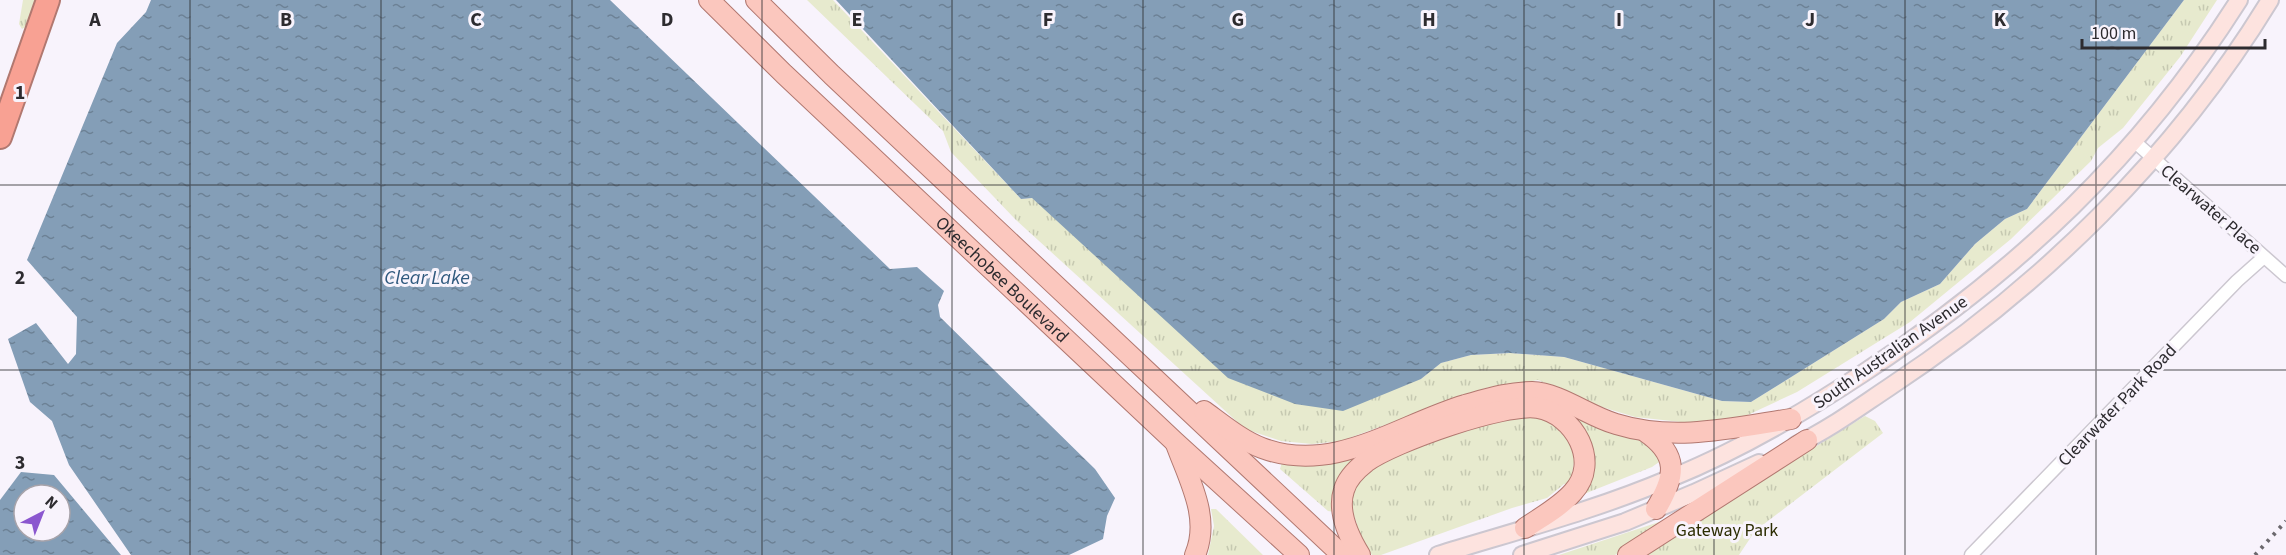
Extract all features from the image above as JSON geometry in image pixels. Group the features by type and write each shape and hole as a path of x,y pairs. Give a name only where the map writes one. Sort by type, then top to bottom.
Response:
{"highway":[{"path":"0,137 48,0"}],"main road":[{"name":"Okeechobee Boulevard","path":"709,0 784,74 1175,442 1299,555"},
{"name":"Okeechobee Boulevard","path":"756,0 832,75 1342,555"},
{"name":"South Australian Avenue","path":"1438,555 1611,503 1671,479 1742,446 1791,419 1908,344 1957,308 2049,230 2135,142 2191,70 2239,0"},
{"name":"South Australian Avenue","path":"1522,555 1625,522 1694,493 1807,440 1920,368 2015,294 2104,212 2153,158 2208,90 2270,0"},
{"path":"1148,372 1237,434 1261,447 1297,456 1322,456 1353,449 1443,412 1497,396 1521,393 1550,395 1587,414 1646,432 1710,432 1791,419"},
{"path":"1360,555 1347,531 1342,505 1347,483 1366,462 1402,443 1458,423 1491,414 1536,407 1551,411 1576,432 1582,446 1584,460 1582,473 1574,491 1526,528"},
{"path":"1646,432 1662,444 1672,461 1671,479 1666,493 1656,508"},
{"path":"1628,555 1807,440"},
{"path":"1175,442 1199,507 1202,526 1195,555"}],"street":[{"name":"Clearwater Place","path":"2135,142 2286,276"},
{"name":"Clearwater Park Road","path":"1971,555 2230,288 2264,257"}],"green space":[{"path":"23,0 35,0 27,26 22,29 19,24"},
{"path":"807,0 833,0 1021,199 1032,198 1421,379 1441,363 1471,355 1510,353 1564,357 1722,401 1751,402 1884,319 1901,302 1940,284 1975,244 2005,219 2027,209 2184,0 2217,0 2180,57 2123,128 2098,148 2091,161 2011,239 1910,322 1797,392 1737,420 1690,423 1635,417 1592,404 1538,380 1486,388 1341,441 1312,444 1281,441 1245,429 1015,219 951,152 943,131"},
{"path":"1573,415 1643,438 1662,460 1652,467 1584,494 1594,460 1591,445"},
{"path":"1539,416 1566,433 1575,456 1570,487 1564,484 1547,498 1512,508 1381,555 1372,555 1353,528 1357,524 1354,516 1350,517 1352,487 1368,468 1424,444 1504,419"},
{"name":"Gateway Park","path":"1865,416 1875,421 1883,433 1755,531 1739,555 1640,555"},
{"path":"1362,453 1334,512 1328,511 1280,469 1282,462 1332,463"},
{"path":"1211,509 1216,509 1263,555 1208,555 1214,526"},
{"path":"1662,521 1663,525 1615,555 1559,555"}],"water":[{"name":"Clear Lake","path":"151,0 610,0 890,269 917,267 944,291 938,305 940,317 1095,469 1115,498 1107,516 1103,539 1069,555 131,555 69,465 52,421 30,402 8,339 36,323 68,364 76,354 77,317 27,260 117,43 146,12"},
{"path":"836,0 2184,0 2027,209 2005,219 1975,244 1940,284 1901,302 1884,319 1751,402 1722,401 1564,357 1510,353 1471,355 1441,363 1421,379 1343,411 1295,404 1228,378 1032,198 1021,199"},
{"path":"21,472 54,475 61,483 13,483"},
{"path":"12,484 12,543 72,543 72,496 121,555 0,555 0,500"}],"railway":[{"path":"2255,555 2286,521"}]}
